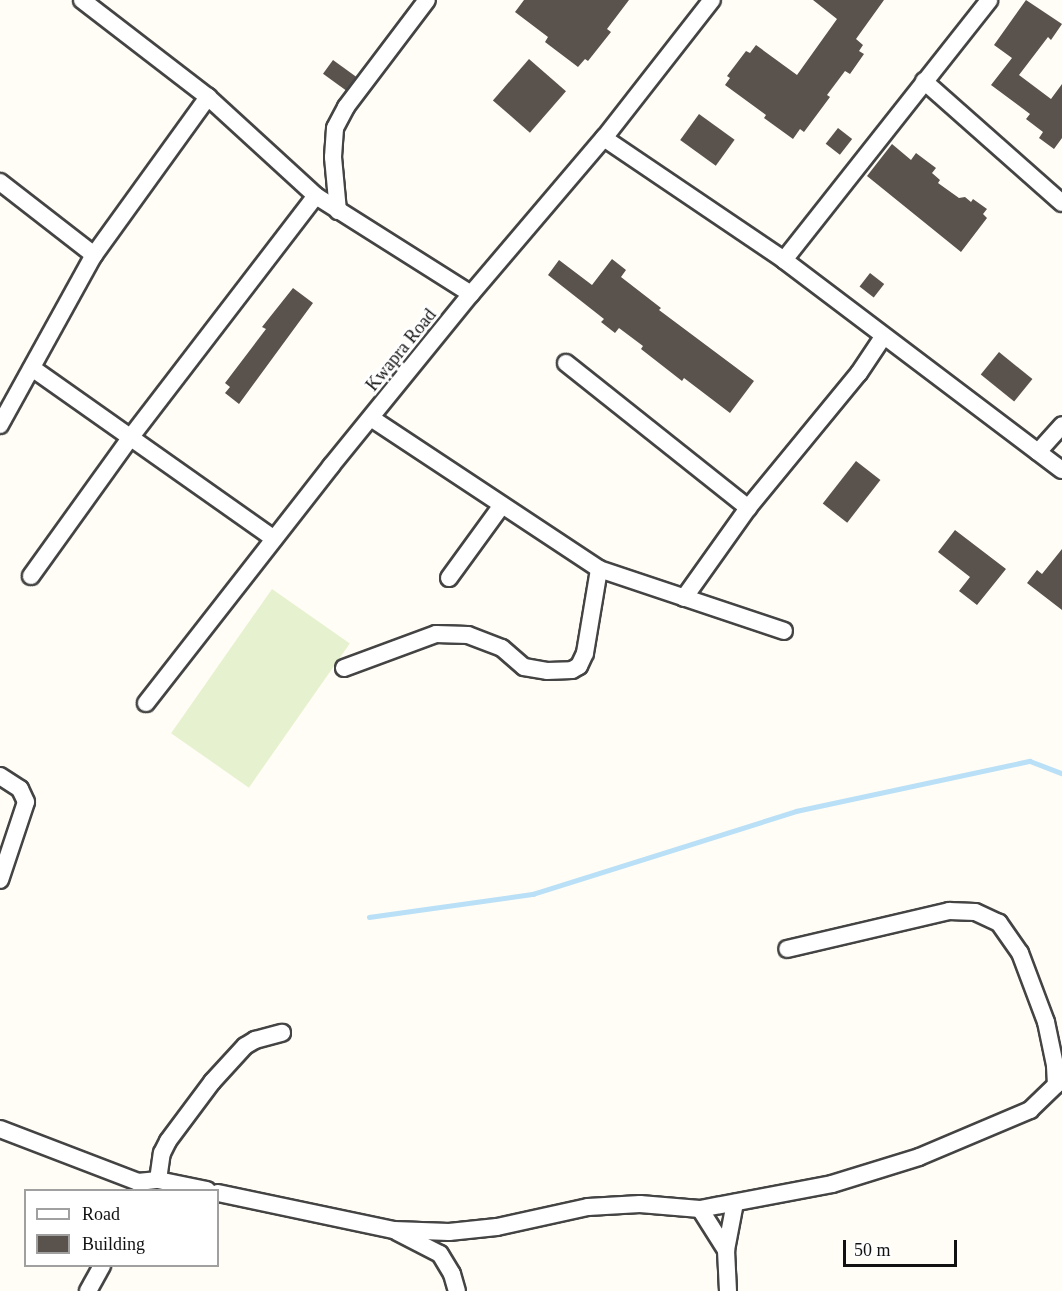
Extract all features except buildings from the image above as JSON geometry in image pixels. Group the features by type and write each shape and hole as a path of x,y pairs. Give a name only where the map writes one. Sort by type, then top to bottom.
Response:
{"street":[{"path":"82,0 208,97 316,196 471,294"},
{"name":"Kwapra Road","path":"712,0 604,138 471,294 371,418 599,569 784,631"},
{"path":"784,260 988,0"},
{"path":"338,211 333,157 335,128 346,107 424,1"},
{"path":"924,81 1062,203"},
{"path":"0,425 94,255 208,97"},
{"path":"604,138 784,260 1062,470"},
{"path":"0,182 94,255"},
{"path":"31,576 130,438 316,196"},
{"path":"684,597 748,508 859,373 883,337"},
{"path":"566,363 748,508"},
{"path":"32,368 274,539"},
{"path":"146,703 371,418"},
{"path":"1038,452 1062,425"},
{"path":"449,578 502,505"},
{"path":"344,668 436,634 468,635 502,648 524,667 547,671 572,670 579,666 585,653 599,569"},
{"path":"0,776 20,789 26,802 0,880"},
{"path":"219,1193 393,1230 449,1232 497,1227 598,1207 640,1204 700,1209 832,1184 919,1157 1030,1110 1056,1085 1055,1065 1046,1022 1020,953 999,923 975,912 949,911 788,949"},
{"path":"158,1180 162,1153 168,1141 212,1082 245,1046 255,1040 282,1033"},
{"path":"0,1129 137,1186 158,1180 198,1189"},
{"path":"728,1291 726,1250 735,1203"},
{"path":"700,1209 726,1250"},
{"path":"393,1230 440,1254 452,1274 457,1291"},
{"path":"88,1291 101,1267"}],"green space":[{"path":"272,589 350,643 249,788 171,733"}],"waterway":[{"path":"369,917 533,894 796,811 1030,761 1062,773"}]}
